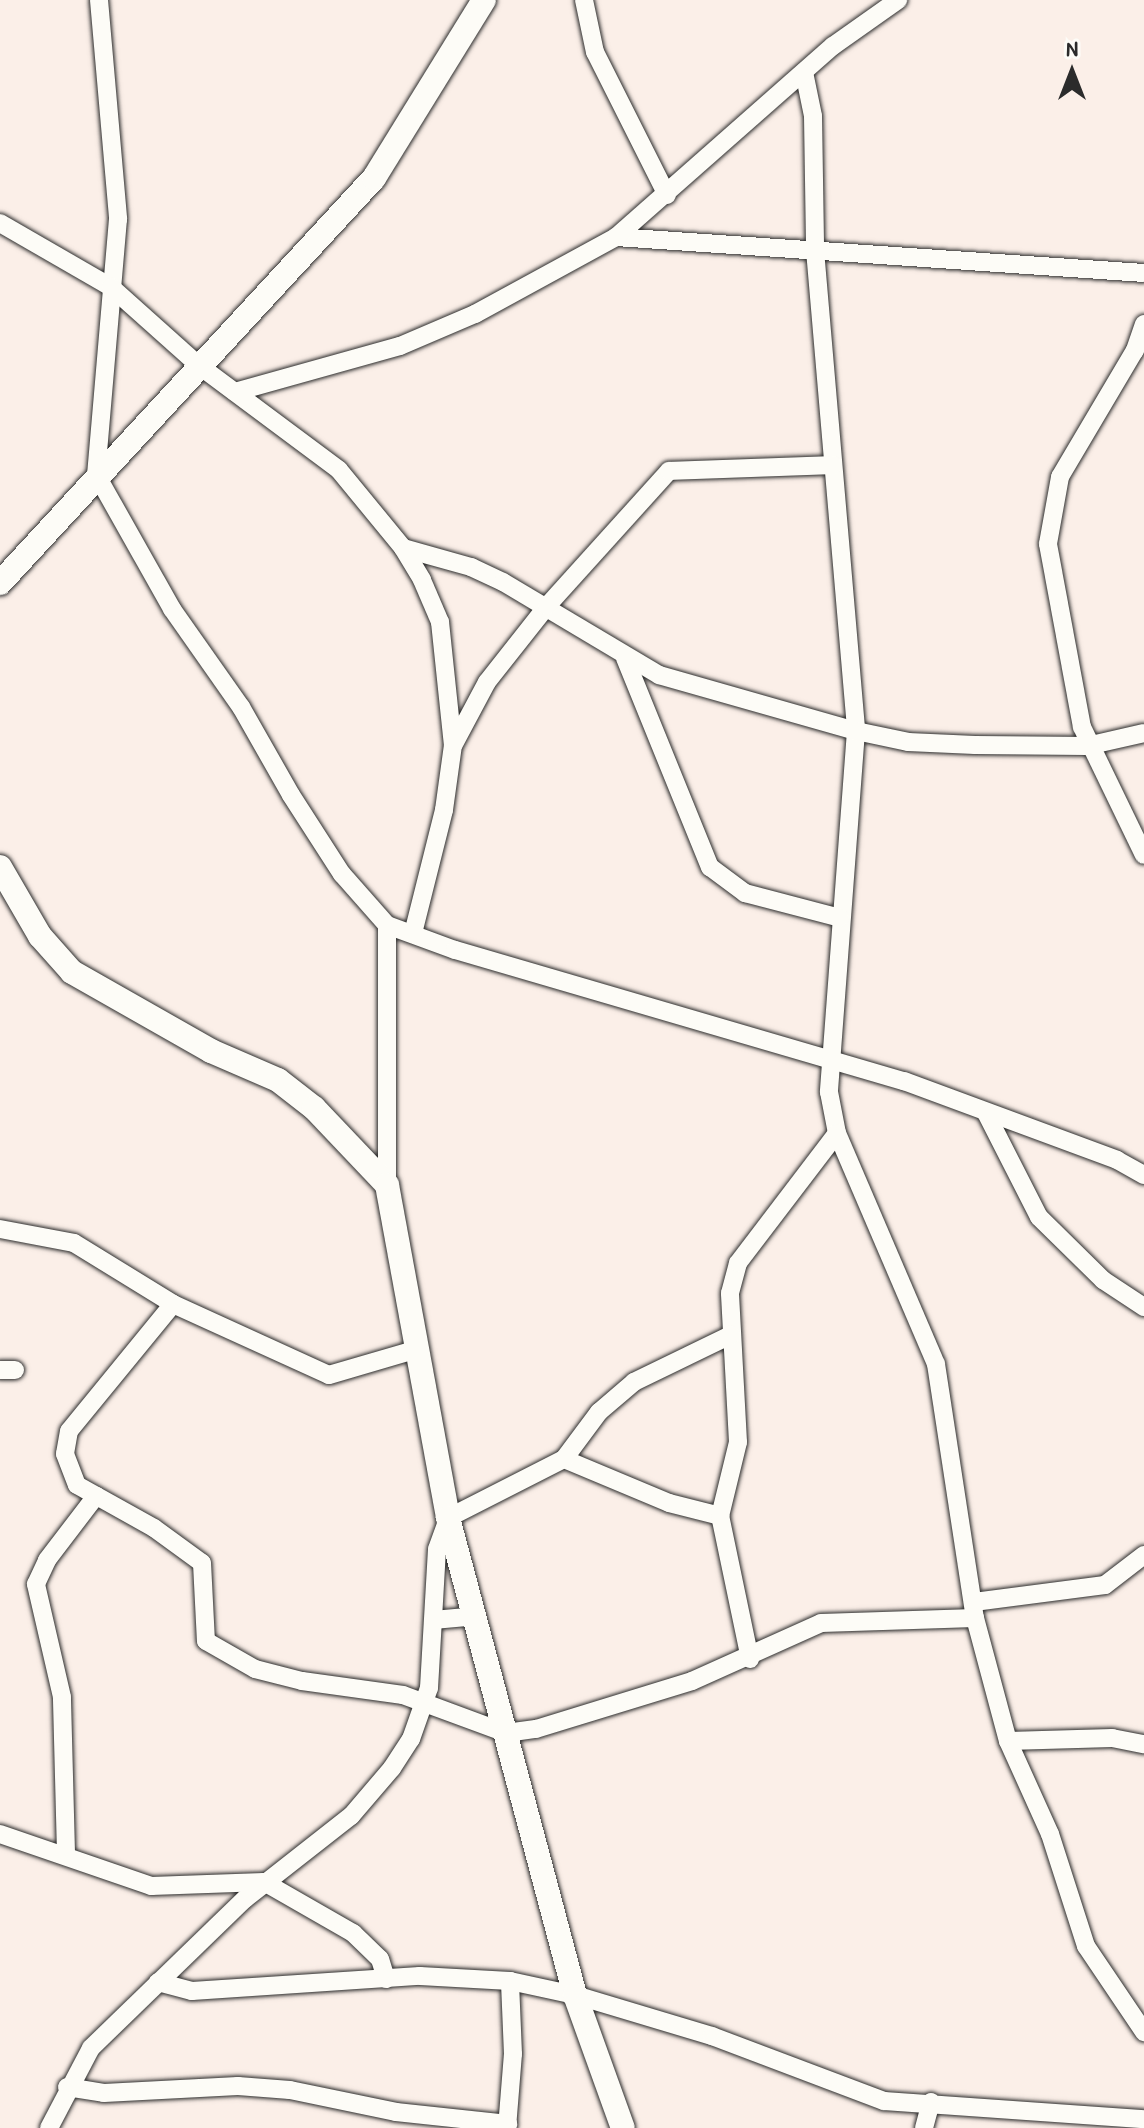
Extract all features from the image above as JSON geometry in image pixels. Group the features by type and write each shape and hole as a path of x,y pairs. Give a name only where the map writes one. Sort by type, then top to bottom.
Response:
{"street":[{"path":"99,0 118,219 96,474 172,609 241,707 291,795 342,874 387,925 829,1062 904,1081 1117,1160 1144,1175"},
{"path":"0,583 197,364 374,178 484,0"},
{"path":"584,0 595,52 667,195"},
{"path":"235,392 400,346 475,314 616,237 804,72 898,0"},
{"path":"804,72 813,116 815,250 856,731 829,1062 837,1133 936,1364 974,1610 1008,1741 1050,1834 1086,1946 1144,2032"},
{"path":"0,223 111,287 197,364 339,470 403,548 440,622 453,745 444,810 413,933"},
{"path":"616,237 1144,273"},
{"path":"1144,324 1135,350 1093,416 1053,495 1048,544 1051,579 1087,746 1115,790 1144,855"},
{"path":"453,745 487,682 547,606 669,471 833,465"},
{"path":"403,548 471,567 547,606 625,658 717,693 856,731 908,742 1087,746 1144,733"},
{"path":"625,658 710,867 745,893 840,918"},
{"path":"3,879 40,936 72,972 211,1051 278,1080 314,1108 387,1185"},
{"path":"387,925 387,1185 448,1518 477,1616 575,1995 623,2128"},
{"path":"986,1113 1039,1217 1084,1264 1144,1307"},
{"path":"750,1659 720,1516 738,1442 730,1293 738,1263 837,1133"},
{"path":"0,1229 74,1243 173,1304 329,1375 418,1349"},
{"path":"173,1304 69,1431 65,1454 71,1473 77,1485 177,1543 202,1563 206,1641 218,1652 302,1681 426,1702 506,1733 536,1729 750,1659 821,1623 974,1610 1105,1585 1144,1555"},
{"path":"49,2128 67,2087 91,2048 264,1882 373,1795 411,1739 426,1702 437,1549 448,1518 564,1459 599,1412 634,1382 731,1335"},
{"path":"564,1459 669,1503 720,1516"},
{"path":"66,1853 62,1697 36,1584 47,1560 96,1496"},
{"path":"434,1620 477,1616"},
{"path":"1008,1741 1112,1738 1144,1744"},
{"path":"0,1834 66,1853 151,1886 264,1882 353,1933 380,1959 386,1979"},
{"path":"158,1982 192,1991 452,1976 510,1981 575,1995 712,2036 884,2101 1144,2119"},
{"path":"67,2087 104,2093 238,2086 290,2090 396,2112 508,2126 513,2054 510,1981"},
{"path":"924,2128 931,2102"}]}
